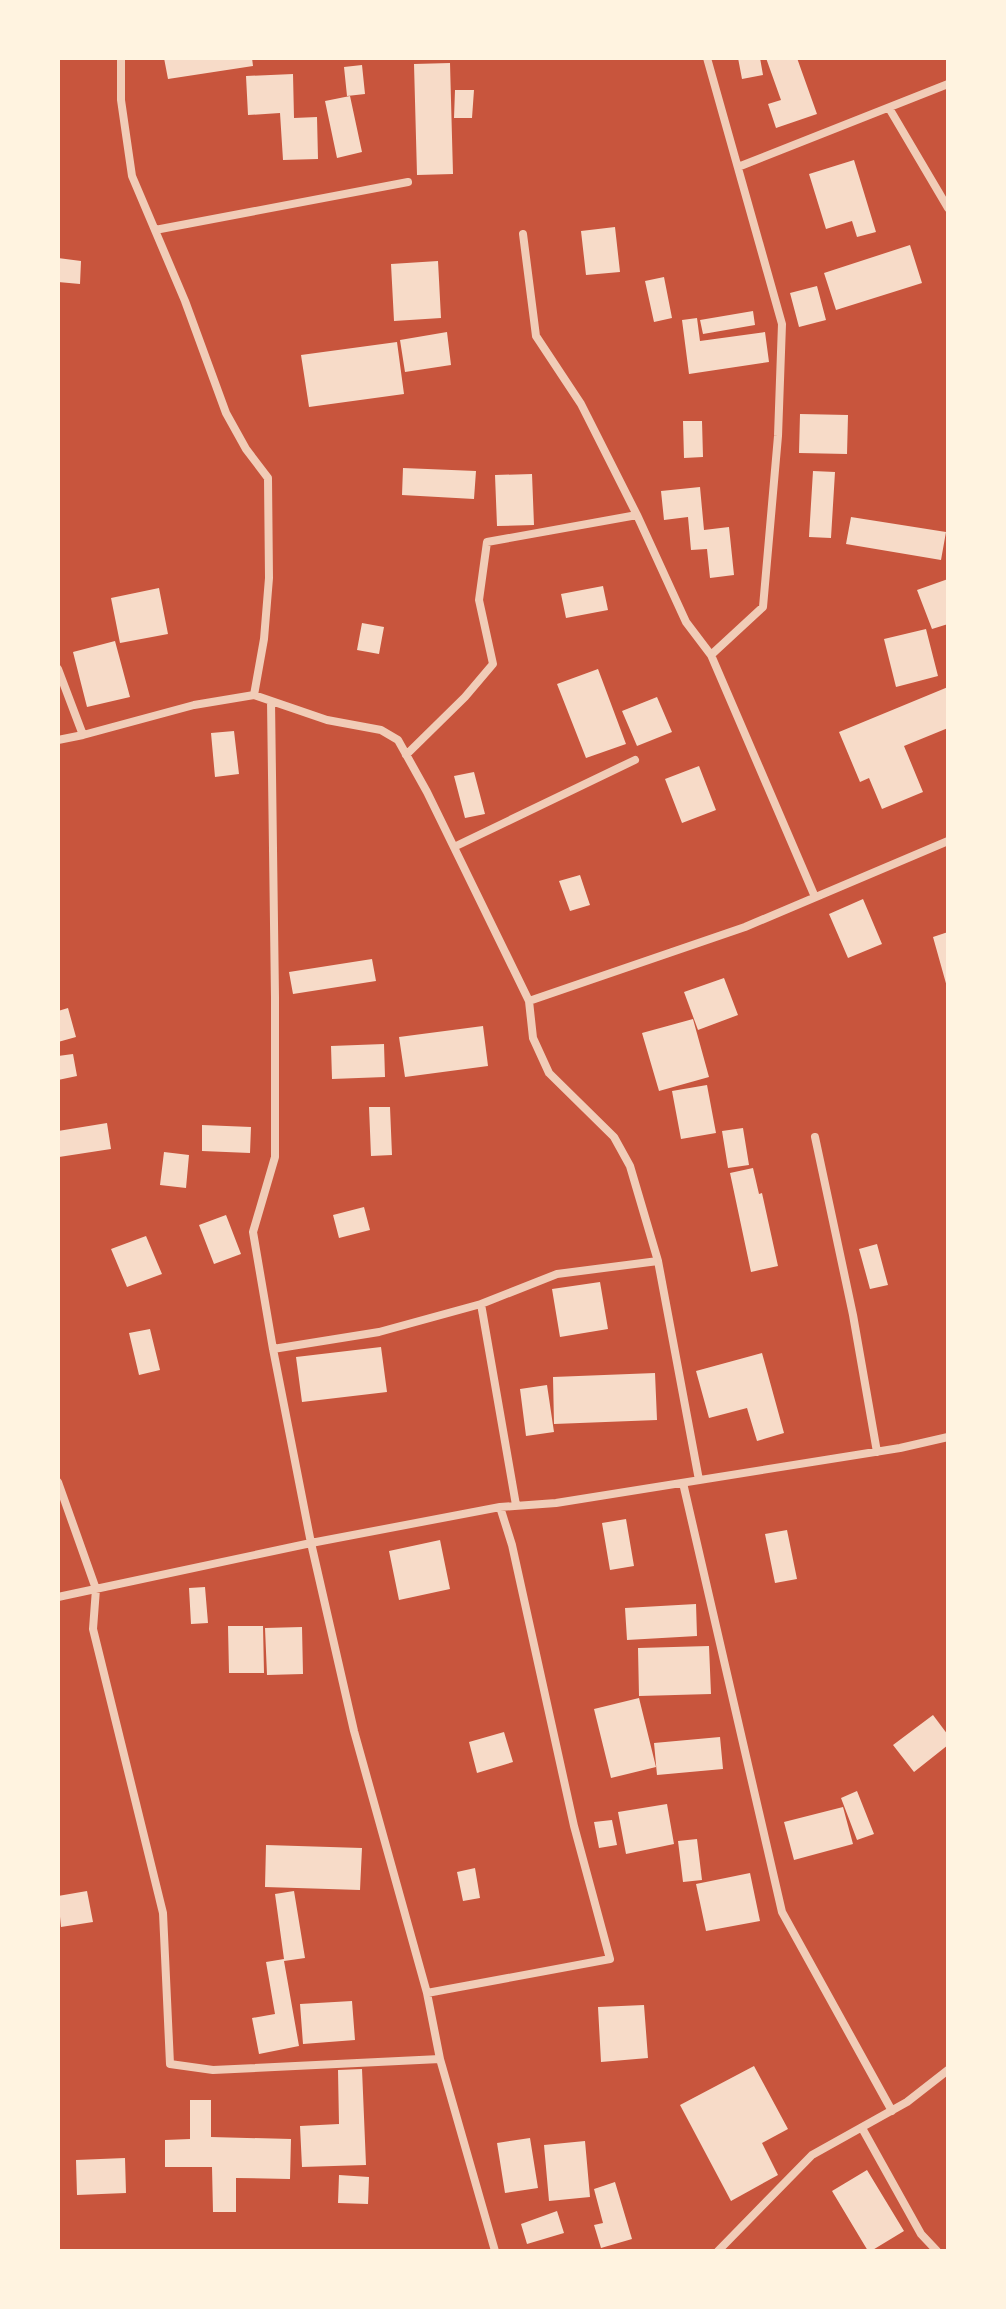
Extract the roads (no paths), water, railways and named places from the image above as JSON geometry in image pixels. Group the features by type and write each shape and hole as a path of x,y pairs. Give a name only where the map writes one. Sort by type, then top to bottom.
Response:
{"street":[{"path":"121,58 121,100 132,176 185,301 226,413 246,449 268,478 269,578 264,639 254,695"},
{"path":"707,58 782,324 778,436 763,607 711,655"},
{"path":"738,167 948,84"},
{"path":"889,108 948,208"},
{"path":"155,230 408,182"},
{"path":"523,234 536,336 581,404 686,622 711,655 815,897"},
{"path":"406,755 465,697 493,664 479,600 487,542 637,515"},
{"path":"58,669 83,735"},
{"path":"58,740 194,705 254,695 327,720 381,730 398,740 427,792 529,1001 533,1038 549,1073 614,1137 630,1166 658,1261 699,1480"},
{"path":"271,701 275,1157 253,1232 311,1543 354,1731 494,2251"},
{"path":"454,847 635,760"},
{"path":"529,1001 745,927 948,841"},
{"path":"815,1137 853,1315 877,1452"},
{"path":"273,1349 379,1332 481,1304 557,1274 658,1261"},
{"path":"481,1304 516,1505"},
{"path":"58,1597 311,1543 500,1507 556,1503 877,1452 948,1437"},
{"path":"58,1482 96,1589 93,1629 163,1913 170,2064 213,2070 440,2059"},
{"path":"683,1483 782,1912 892,2111"},
{"path":"427,1993 610,1959 574,1826 512,1545 500,1507"},
{"path":"718,2251 812,2155 907,2102 948,2070"},
{"path":"862,2128 921,2234 937,2251"}]}
